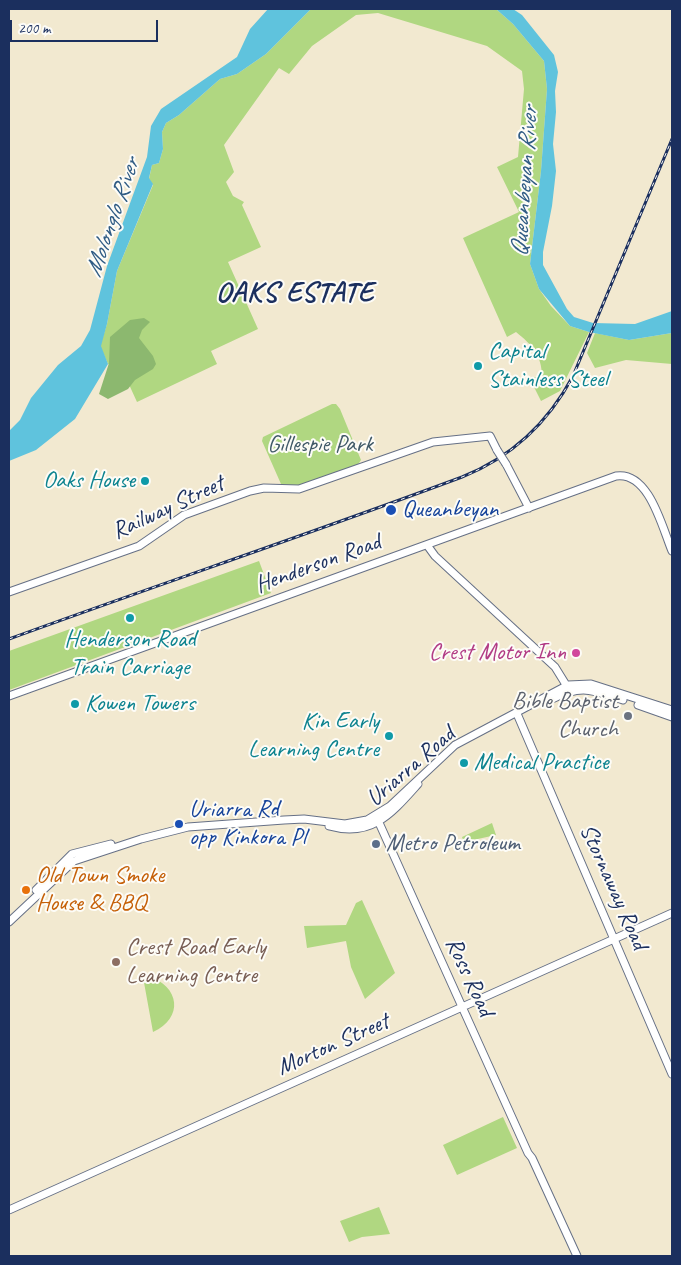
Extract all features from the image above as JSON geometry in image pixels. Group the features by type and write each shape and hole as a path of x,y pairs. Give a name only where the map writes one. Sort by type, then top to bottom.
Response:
{"street":[{"name":"Railway Street","path":"9,592 139,546 184,515 250,491 264,488 299,489 433,442 490,436 529,508"},
{"name":"Henderson Road","path":"9,696 622,475 638,481 654,508 672,551"},
{"path":"427,545 435,556 555,668 563,672 568,687"},
{"path":"568,687 591,684 672,710"},
{"path":"568,687 589,690 672,716"},
{"name":"Uriarra Road","path":"11,918 69,861 141,838 188,828 304,819 349,830 366,827 378,819 451,748 515,718 568,687"},
{"name":"Stornaway Road","path":"515,718 615,938 672,1074"},
{"name":"Ross Road","path":"378,819 528,1153 577,1256"},
{"name":"Morton Street","path":"9,1210 672,913"},
{"name":"Ross Road","path":"528,1153 528,1160 572,1256"}],"green space":[{"path":"311,9 496,9 513,24 544,61 547,89 541,171 530,264 539,289 551,306 570,326 589,332 560,391 541,401 529,377 542,377 542,369 538,357 527,341 516,332 507,337 463,238 519,212 497,167 518,157 524,89 522,71 487,46 378,13 356,15 312,46 289,74 279,68 224,145 234,172 226,182 233,196 244,202 242,205 261,247 228,262 258,329 211,351 217,364 137,402 121,367 108,364 100,346 107,324 117,271 153,185 149,179 152,165 159,163 163,149 162,132 166,123 179,115 220,79 237,74 266,54"},
{"path":"144,318 150,322 142,330 139,338 153,356 156,364 153,369 135,380 128,389 108,399 99,394 109,363 110,337 130,320"},
{"path":"595,333 629,340 672,333 672,364 626,360 595,368 587,353"},
{"name":"Gillespie Park","path":"332,404 336,404 340,409 361,460 357,466 319,481 297,486 281,484 262,441 263,437"},
{"path":"259,561 271,593 9,690 9,651"},
{"path":"492,823 496,835 464,842 462,837"},
{"path":"362,900 395,973 365,999 351,967 346,941 307,948 304,926 346,925 356,903"},
{"path":"148,976 167,987 172,994 174,1002 170,1019 153,1032 143,977"},
{"path":"503,1117 517,1148 457,1175 443,1145"},
{"path":"379,1207 390,1234 362,1237 349,1242 340,1221"}],"water":[{"name":"Molonglo River","path":"268,9 311,9 266,54 237,74 220,79 179,115 166,123 162,132 163,149 159,163 152,165 149,178 153,184 117,271 101,346 108,364 75,419 36,450 9,461 9,431 20,420 31,398 58,365 81,346 90,330 107,266 147,157 151,126 161,109 237,57 250,29"},
{"name":"Queanbeyan River","path":"496,9 513,9 522,15 554,55 558,72 555,91 556,112 553,144 556,171 552,206 543,252 543,265 567,309 574,317 593,323 635,324 672,311 672,333 629,340 570,326 539,289 530,264 541,171 547,89 544,61 513,24"}],"railway":[{"path":"9,639 462,477 480,469 513,449 527,437 552,409 573,376 672,139"}],"place":[{"name":"Capital Stainless Steel","path":"478,366"},
{"name":"Oaks House","path":"145,481"},
{"name":"Queanbeyan","path":"391,510"},
{"name":"Henderson Road Train Carriage","path":"130,618"},
{"name":"Crest Motor Inn","path":"576,653"},
{"name":"Kowen Towers","path":"75,704"},
{"name":"Bible Baptist Church","path":"628,716"},
{"name":"Kin Early Learning Centre","path":"389,736"},
{"name":"Medical Practice","path":"464,763"},
{"name":"Uriarra Rd opp Kinkora Pl","path":"179,824"},
{"name":"Metro Petroleum","path":"376,844"},
{"name":"Old Town Smoke House & BBQ","path":"26,890"},
{"name":"Crest Road Early Learning Centre","path":"116,962"}],"district":[{"name":"OAKS ESTATE","path":"295,293"}]}
